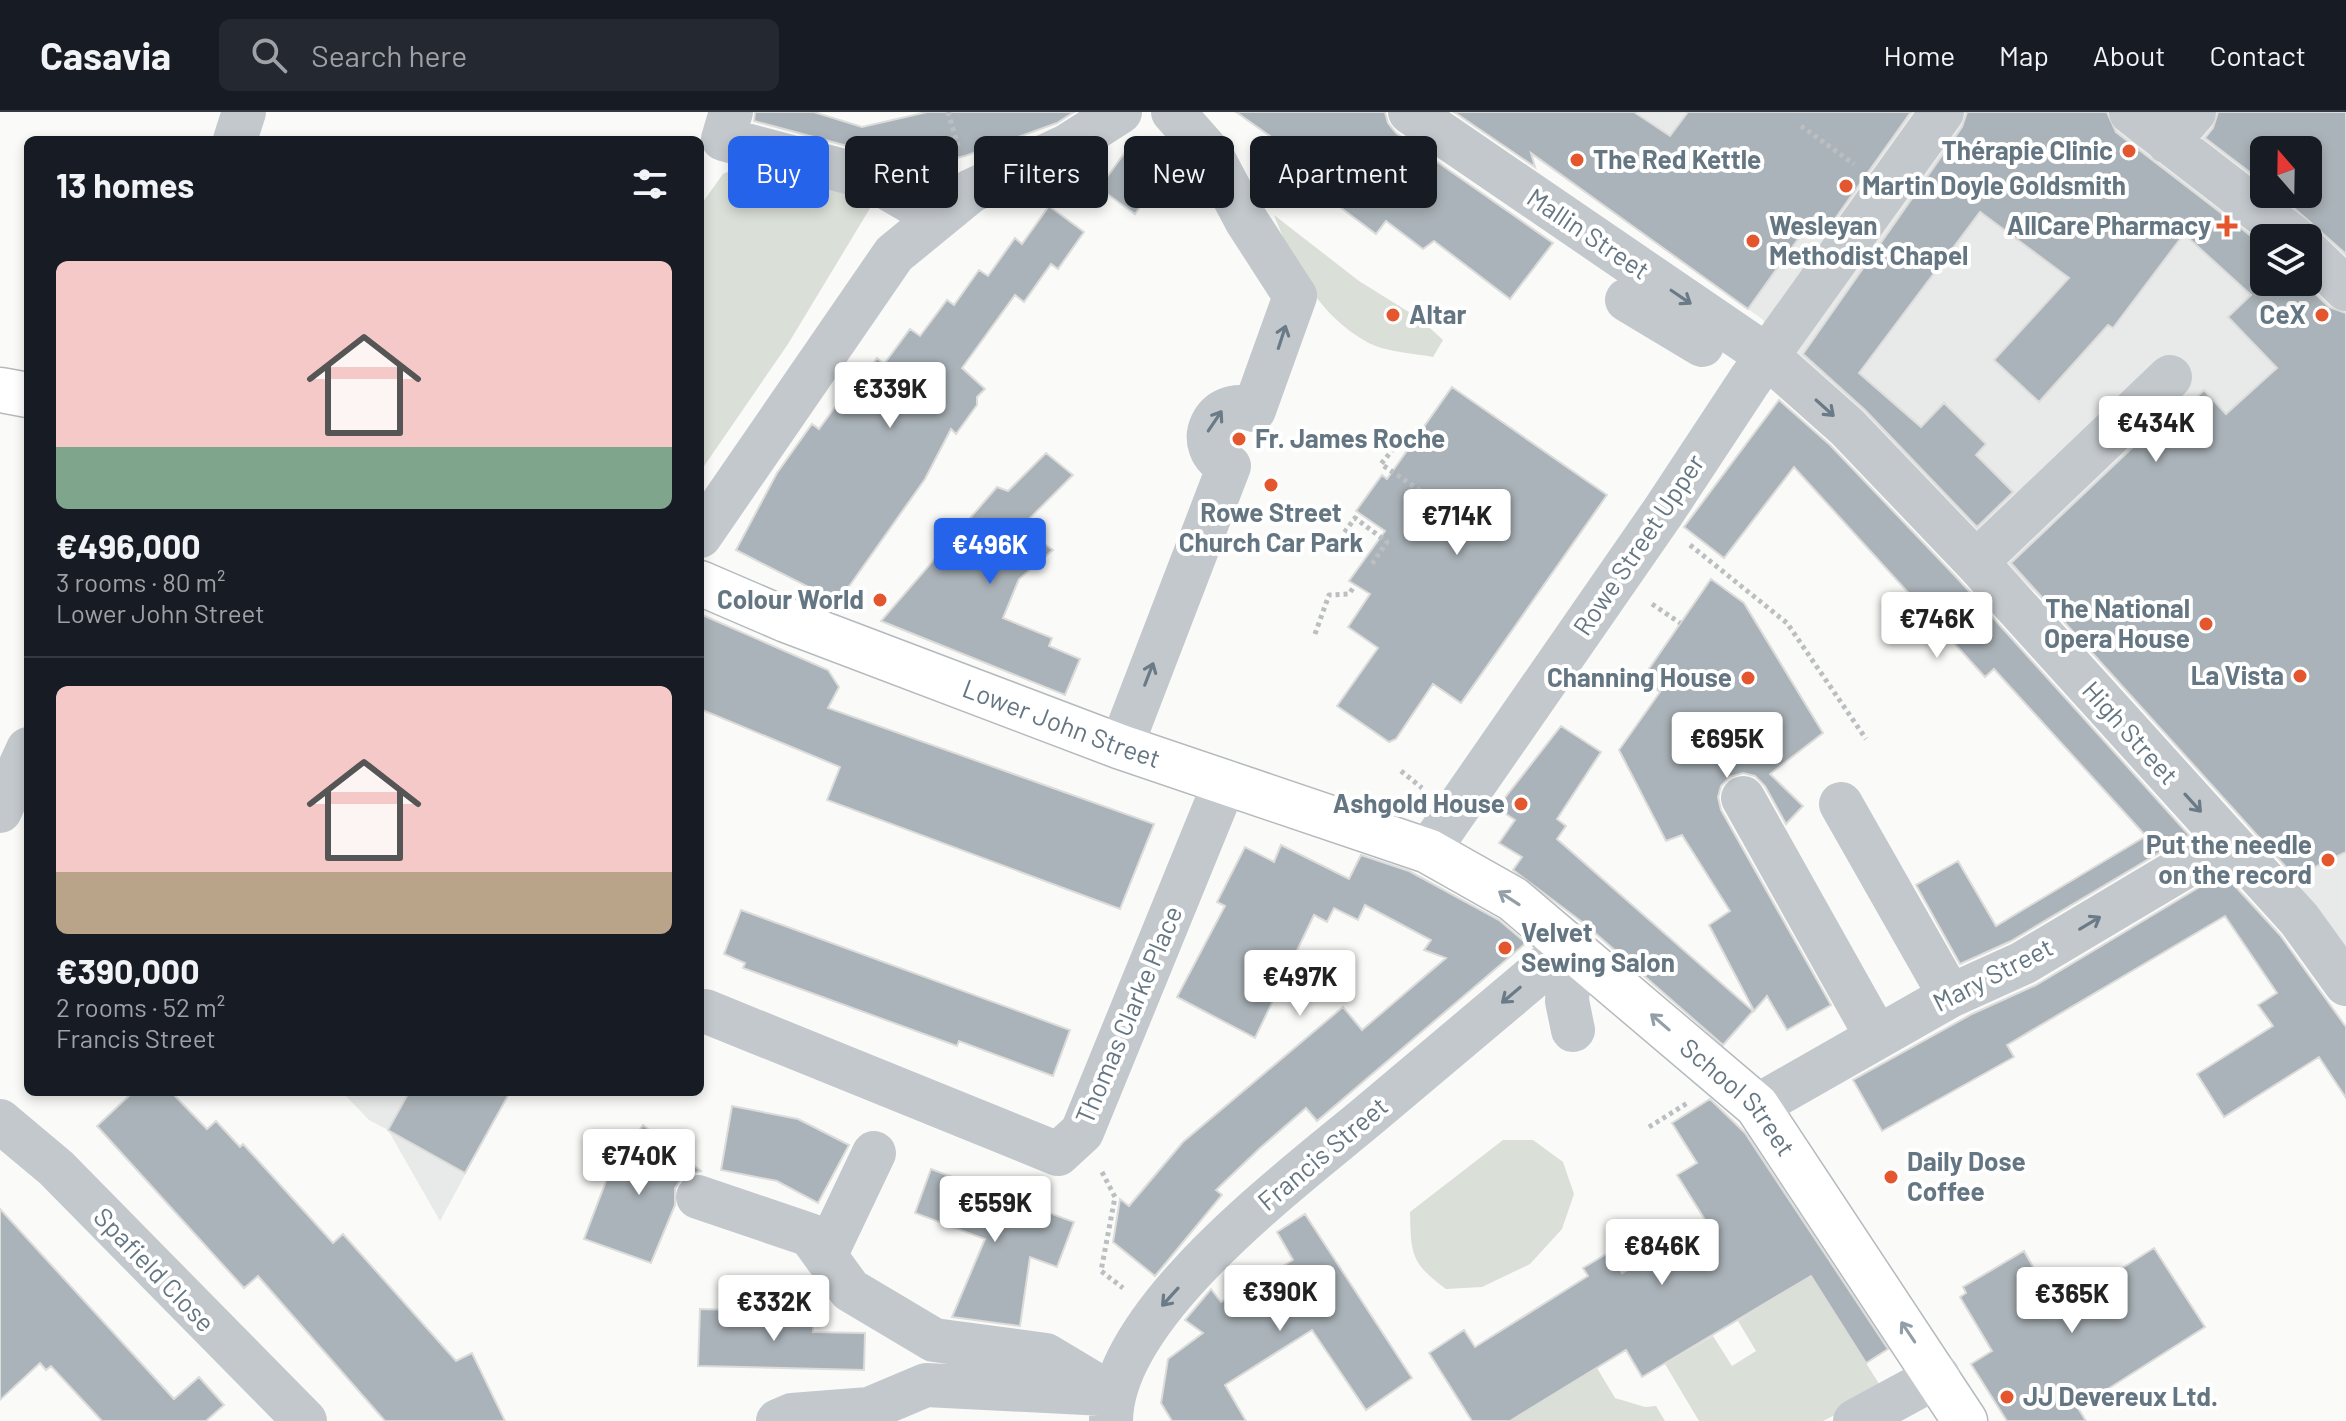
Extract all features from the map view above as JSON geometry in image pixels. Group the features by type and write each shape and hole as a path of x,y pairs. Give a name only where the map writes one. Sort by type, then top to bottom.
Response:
{"main road":[{"path":"0,390 24,394"},
{"name":"Lower John Street","path":"704,585 786,620 1121,747 1428,851"},
{"name":"School Street","path":"1428,851 1513,899 1571,945 1776,1085 1965,1421"}],"street":[{"path":"236,136 244,112"},
{"path":"731,112 723,139 870,178 937,217"},
{"path":"704,530 894,254 971,191 1067,146 1120,112"},
{"path":"1121,747 1225,464 1208,444 1210,424 1224,409 1245,406 1254,410 1295,296 1246,220 1212,156 1173,112"},
{"name":"Mallin Street","path":"1410,112 1758,368"},
{"name":"Rowe Street Upper","path":"1428,851 1656,522 1758,368 1942,112"},
{"path":"2131,112 2181,127 2280,224"},
{"path":"2322,266 2346,289"},
{"path":"1627,300 1696,341 1758,368"},
{"name":"High Street","path":"1758,368 1847,427 1976,562 2299,919 2346,984"},
{"path":"1976,562 2170,377"},
{"path":"0,811 24,758"},
{"name":"Thomas Clarke Place","path":"705,1011 1058,1154 1082,1132 1225,782"},
{"path":"1743,798 1877,1037"},
{"path":"1841,804 1950,996"},
{"name":"Mary Street","path":"1776,1085 1877,1037 1950,996 2023,963 2228,841"},
{"path":"1571,945 1567,1001 1573,1030"},
{"name":"Francis Street","path":"1111,1408 1155,1314 1223,1238 1571,945"},
{"name":"Spafield Close","path":"0,1121 56,1168 305,1421"},
{"path":"825,1256 874,1153"},
{"path":"698,1197 810,1235 850,1290 934,1340 1046,1355 1111,1408"},
{"path":"1855,1421 1938,1376"},
{"path":"778,1421 792,1415 869,1409 926,1385 1111,1408"}],"path":[{"path":"1801,126 1887,188"},
{"path":"1394,448 1381,464 1431,498"},
{"path":"1426,505 1436,491"},
{"path":"1335,545 1355,518 1387,542 1370,567"},
{"path":"1656,522 1732,577 1787,623 1866,739"},
{"path":"1315,634 1329,595 1349,594 1355,585"},
{"path":"1649,1127 1698,1096"},
{"path":"1082,1132 1115,1197 1101,1271 1155,1314"}],"shaded area":[{"path":"1471,112 2346,112 2346,956 2268,837 2046,603 1796,363 1762,319"},
{"path":"728,172 728,208 829,208 829,187 845,192 845,208 870,208 788,344 704,466 704,200 723,174"},
{"path":"1274,215 1359,281 1420,319 1443,340 1433,357 1374,345 1334,318 1299,270"},
{"path":"346,1096 508,1096 440,1221 388,1130 369,1120"},
{"path":"1503,1140 1533,1140 1563,1162 1574,1194 1562,1229 1530,1264 1482,1287 1446,1289 1419,1265 1415,1257 1410,1212"},
{"path":"1811,1276 1883,1390 1823,1421 1699,1421 1665,1364 1713,1336 1732,1366 1756,1351 1738,1321"},
{"path":"1597,1368 1615,1398 1645,1407 1656,1406 1665,1421 1510,1421"}],"building":[{"path":"755,112 814,112 862,127 927,112 1074,112 1057,123 1021,136 974,136 974,153 958,158 958,136 845,136 845,145 829,141 829,136 810,136 754,121"},
{"path":"1236,112 1385,112 1388,123 1400,136 1270,136"},
{"path":"1454,112 1634,112 1670,136 1688,112 1911,112 1832,223 1816,214 1748,309 1531,153 1535,167"},
{"path":"1967,112 2107,112 2116,132 2250,235 2250,294 2184,234 2113,328 2108,325 2039,402 1994,360 2069,278 1980,212 1859,373 1921,427 1944,403 1986,444 1976,455 2013,492 1977,527 1865,410 1803,354 1962,127"},
{"path":"2218,112 2346,112 2346,254 2322,233 2322,224 2312,224 2294,208 2322,208 2322,136 2250,136 2250,172 2205,138 2213,128"},
{"path":"1124,154 1124,206 1108,194 1108,176"},
{"path":"1437,162 1553,243 1510,299 1434,241 1423,249 1386,221 1376,234 1341,208 1437,208"},
{"path":"1048,208 1084,232 1058,269 1051,264 1024,302 1015,295 962,368 985,389 977,397 977,405 956,434 951,429 925,479 838,602 736,550 777,473 812,424 819,429 846,392 851,396 877,358 884,364 910,329 920,336 947,300 954,305 979,270 988,276 1015,238 1022,244"},
{"path":"2250,296 2318,296 2329,307 2346,313 2346,852 2295,877 2011,563 2173,409 2178,415 2204,390 2226,414 2277,368 2228,317"},
{"path":"1452,387 1607,495 1461,703 1433,684 1396,739 1389,742 1337,706 1378,648 1348,627 1370,594 1349,581 1385,531 1356,511 1382,475 1387,479"},
{"path":"1779,400 1830,445 1958,579 2189,835 2011,941 1960,964 1916,885 1958,861 1996,926 2146,836 1994,669 1985,677 1794,467 1724,558 1684,527"},
{"path":"1046,453 1073,475 1021,527 1053,550 1019,579 1003,618 1052,638 1049,646 1080,659 1065,695 881,621 997,487 1008,491"},
{"path":"1711,579 1744,603 1823,733 1770,774 1803,806 1786,824 1765,786 1755,776 1743,773 1730,777 1721,786 1718,797 1721,810 1831,1005 1787,1030 1767,996 1754,1011 1709,925 1730,911 1682,835 1666,841 1619,750 1660,692 1642,679"},
{"path":"704,616 828,670 839,687 828,708 1154,824 1120,909 827,800 840,767 704,711"},
{"path":"1561,726 1601,752 1557,819 1566,826 1557,839 1753,1011 1723,1045 1586,925 1513,870 1522,857 1499,843 1515,820 1497,808"},
{"path":"1281,845 1349,879 1361,855 1409,871 1499,920 1526,943 1317,1121 1306,1108 1260,1148 1216,1190 1222,1195 1155,1276 1113,1242 1120,1199 1129,1206 1183,1142 1343,1007 1362,1030 1446,958 1424,950 1431,940 1365,905 1358,920 1334,908 1327,922 1314,915 1255,1038 1177,997 1225,906 1217,902 1245,847 1274,862"},
{"path":"2223,873 2280,935 2346,1027 2346,1098 2319,1057 2224,1117 2197,1074 2273,1026 2258,1005 2277,993 2225,916 2007,1045 2014,1057 1882,1131 1853,1080 1972,1014 2036,985"},
{"path":"741,910 1070,1030 1053,1076 959,1041 957,1046 743,968 745,963 724,954"},
{"path":"129,1096 175,1096 207,1129 216,1121 240,1147 243,1144 333,1243 343,1234 456,1361 472,1353 505,1421 385,1421 258,1276 244,1288 97,1126"},
{"path":"407,1096 508,1096 465,1173 388,1130"},
{"path":"1710,1099 1745,1133 1888,1349 1866,1363 1811,1276 1642,1377 1626,1350 1510,1421 1472,1421 1429,1353 1464,1330 1475,1347 1588,1276 1583,1268 1610,1252 1622,1273 1707,1223 1677,1175 1697,1163 1672,1123"},
{"path":"732,1106 798,1119 849,1145 818,1203 777,1181 721,1170"},
{"path":"643,1125 701,1171 682,1178 675,1188 675,1205 651,1263 584,1239 608,1176"},
{"path":"931,1169 1074,1222 1057,1267 1030,1257 1020,1326 952,1317 985,1239 915,1213"},
{"path":"0,1209 174,1399 199,1377 224,1405 206,1421 102,1421 51,1366 46,1370 40,1363 0,1400"},
{"path":"1305,1214 1412,1378 1366,1410 1312,1330 1225,1385 1246,1421 1172,1421 1161,1403 1168,1359 1203,1333 1185,1320 1211,1289 1221,1302 1293,1260 1277,1232"},
{"path":"2154,1248 2205,1327 2078,1408 2086,1421 2007,1421 1971,1364 1992,1351 1960,1297 1966,1293 1963,1287 2024,1251 2057,1309"},
{"path":"700,1309 766,1311 766,1318 813,1319 813,1332 865,1333 864,1370 698,1366"}],"place":[{"name":"Thérapie Clinic","path":"2129,151"},
{"name":"The Red Kettle","path":"1577,160"},
{"name":"Martin Doyle Goldsmith","path":"1846,186"},
{"name":"AllCare Pharmacy","path":"2227,226"},
{"name":"Wesleyan Methodist Chapel","path":"1753,241"},
{"name":"Altar","path":"1393,315"},
{"name":"CeX","path":"2322,315"},
{"name":"Fr. James Roche","path":"1239,439"},
{"name":"Rowe Street Church Car Park","path":"1271,485"},
{"name":"Colour World","path":"880,600"},
{"name":"The National Opera House","path":"2206,624"},
{"name":"La Vista","path":"2300,676"},
{"name":"Channing House","path":"1748,678"},
{"name":"Ashgold House","path":"1521,804"},
{"name":"Put the needle on the record","path":"2328,860"},
{"name":"Velvet Sewing Salon","path":"1505,948"},
{"name":"Daily Dose Coffee","path":"1891,1177"},
{"name":"JJ Devereux Ltd.","path":"2007,1397"}]}
